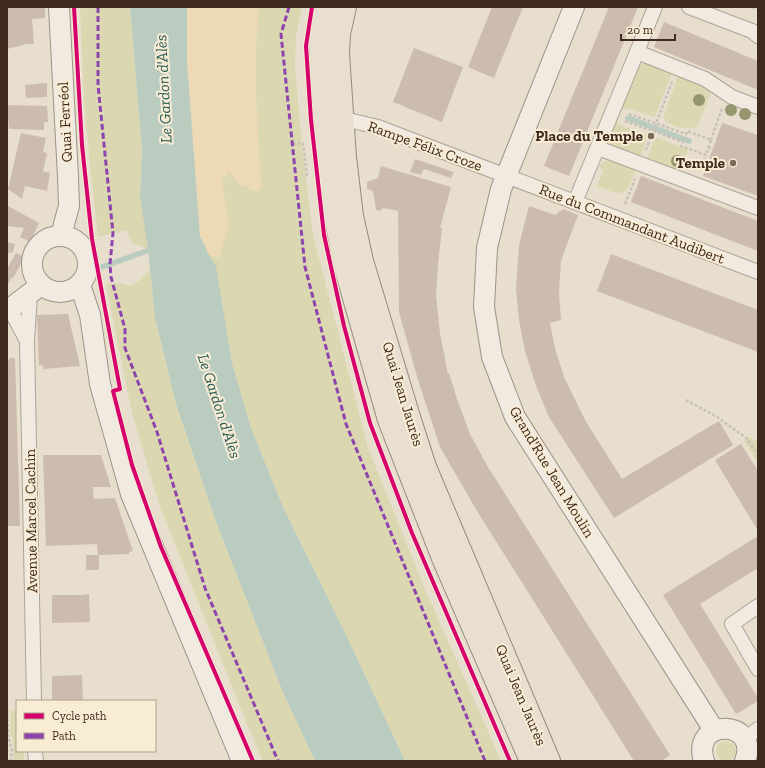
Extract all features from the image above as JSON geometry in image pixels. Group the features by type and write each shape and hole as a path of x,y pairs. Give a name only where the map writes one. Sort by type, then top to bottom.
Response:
{"main road":[{"name":"Quai Ferréol","path":"59,7 69,206 62,236"},
{"name":"Quai Jean Jaurès","path":"326,7 320,41 334,117 345,157 352,216 362,261 425,467 549,761"},
{"name":"Quai Jean Jaurès","path":"345,7 339,34 330,188 344,263 389,420 443,558 530,761"},
{"name":"Grand'Rue Jean Moulin","path":"574,7 501,189 487,248 484,307 492,357 515,417 714,730"},
{"path":"9,310 35,290 48,290 65,293 80,285 88,271 89,262 83,247 77,241 70,237 53,236 38,246 32,261 32,270 35,278 35,290"},
{"path":"80,285 90,315 100,384 131,494 242,761"},
{"path":"704,761 702,754 704,740 714,730 721,728 728,728 740,734 751,734 746,761"}],"street":[{"path":"575,202 654,7"},
{"path":"689,7 752,31 758,36"},
{"path":"637,52 705,79 732,97 758,107"},
{"name":"Rampe Félix Croze","path":"334,117 378,127 506,176"},
{"path":"598,148 758,208"},
{"name":"Rue du Commandant Audibert","path":"506,176 758,272"},
{"name":"Avenue Marcel Cachin","path":"34,700 27,341 35,290"},
{"name":"Avenue Marcel Cachin","path":"9,310 27,341"},
{"path":"758,606 732,624 758,669"}],"path":[{"path":"752,7 758,10"},
{"path":"625,204 654,132 677,68"},
{"path":"711,140 688,131 686,134 628,114 623,117 626,122 683,142 681,146 706,155 728,94"},
{"path":"293,144 303,143 307,175"},
{"path":"708,148 713,149"},
{"path":"686,400 719,418 746,438 758,454"},
{"path":"7,704 8,734 12,751 11,761"}],"shaded area":[{"path":"80,7 130,7 142,151 140,197 148,249 132,243 127,230 98,237 84,100"},
{"path":"259,7 302,7 296,35 295,66 302,146 313,235 368,448 425,589 501,761 405,761 348,639 283,507 251,428 232,363 209,255 219,258 229,225 222,181 229,171 240,185 261,189 256,75"},
{"path":"645,62 673,70 656,114 654,117 627,108 618,111 638,67"},
{"path":"679,73 687,76 710,90 711,93 696,129 691,127 681,128 667,122 663,118"},
{"path":"616,119 619,125 646,135 646,141 639,160 617,150 610,144 608,140"},
{"path":"657,138 688,150 679,175 646,162 653,143"},
{"path":"612,160 636,169 630,185 627,190 623,192 614,192 597,186 603,171 599,167 602,162"},
{"path":"150,270 155,317 176,404 216,522 282,690 315,761 263,761 160,507 132,413 106,284 119,283 131,286 139,281"},
{"path":"748,437 758,441 758,463 744,440"},
{"path":"16,710 16,752 24,752 24,761 14,761 13,740 10,733 11,711"},
{"path":"722,741 730,741 736,747 736,755 730,761 722,761 716,755 716,747"}],"sand":[{"path":"187,7 259,7 256,75 261,189 255,191 240,184 229,171 222,181 229,225 219,258 209,255 200,236 187,62"}],"water":[{"name":"Le Gardon d'Alès","path":"130,7 187,7 187,62 200,236 216,266 232,363 251,428 283,507 348,639 405,761 315,761 282,690 216,522 176,404 155,317 148,249 140,197 142,151"}],"building":[{"path":"7,7 45,7 45,18 32,19 34,44 27,44 7,49"},
{"path":"492,7 523,7 494,78 468,67"},
{"path":"609,7 638,7 569,176 544,166"},
{"path":"664,22 758,61 758,90 654,47"},
{"path":"414,48 463,67 442,122 393,102"},
{"path":"47,83 47,97 26,98 25,85"},
{"path":"7,105 47,106 48,122 44,122 44,130 9,129"},
{"name":"Temple","path":"722,123 758,135 758,196 703,176"},
{"path":"21,133 46,138 43,152 47,153 43,171 50,173 47,191 25,186 22,199 8,189"},
{"path":"415,159 454,172 451,178 424,169 421,175 410,172"},
{"path":"381,166 451,187 440,228 442,228 436,296 440,333 448,374 449,373 458,402 470,434 488,467 670,755 661,761 634,761 477,511 440,447 418,380 399,312 398,211 383,208 381,211 376,210 373,191 367,189 367,182 378,178"},
{"path":"641,176 758,221 758,251 631,202"},
{"path":"8,206 39,223 30,242 20,237 24,228 7,226"},
{"path":"529,206 555,215 563,209 578,215 561,261 559,292 561,320 550,323 555,348 564,377 585,420 622,479 719,421 733,445 614,518 549,417 536,386 525,351 519,320 516,289 519,245"},
{"path":"7,242 15,244 13,252 7,254"},
{"path":"16,253 25,257 7,286 7,269"},
{"path":"611,254 758,310 758,352 597,291"},
{"path":"68,314 80,366 43,369 43,365 39,366 37,315"},
{"path":"10,358 15,358 20,526 7,526 7,362"},
{"path":"741,444 758,471 758,531 715,460"},
{"path":"43,455 101,455 111,487 93,487 94,499 115,498 133,551 129,552 129,554 99,555 99,570 86,570 86,555 98,555 97,544 46,546"},
{"path":"758,536 758,568 700,604 758,698 758,701 736,714 663,595"},
{"path":"89,594 90,622 52,623 52,595"},
{"path":"82,675 83,700 52,700 52,676"}],"waterway":[{"path":"628,118 689,141"},
{"path":"102,267 155,248"}],"marked path":[{"path":"98,7 98,85 113,233 110,264 111,277 125,329 125,348 157,432 205,588 278,761"},
{"path":"289,7 281,34 305,267 346,424 485,761"}],"cycle path":[{"path":"74,7 82,145 92,239 120,389 113,391 132,465 161,547 253,761"},
{"path":"312,7 306,46 311,120 324,235 344,326 370,423 412,533 510,761"}],"place":[{"name":"Place du Temple","path":"651,136"},
{"name":"Temple","path":"733,163"}]}
